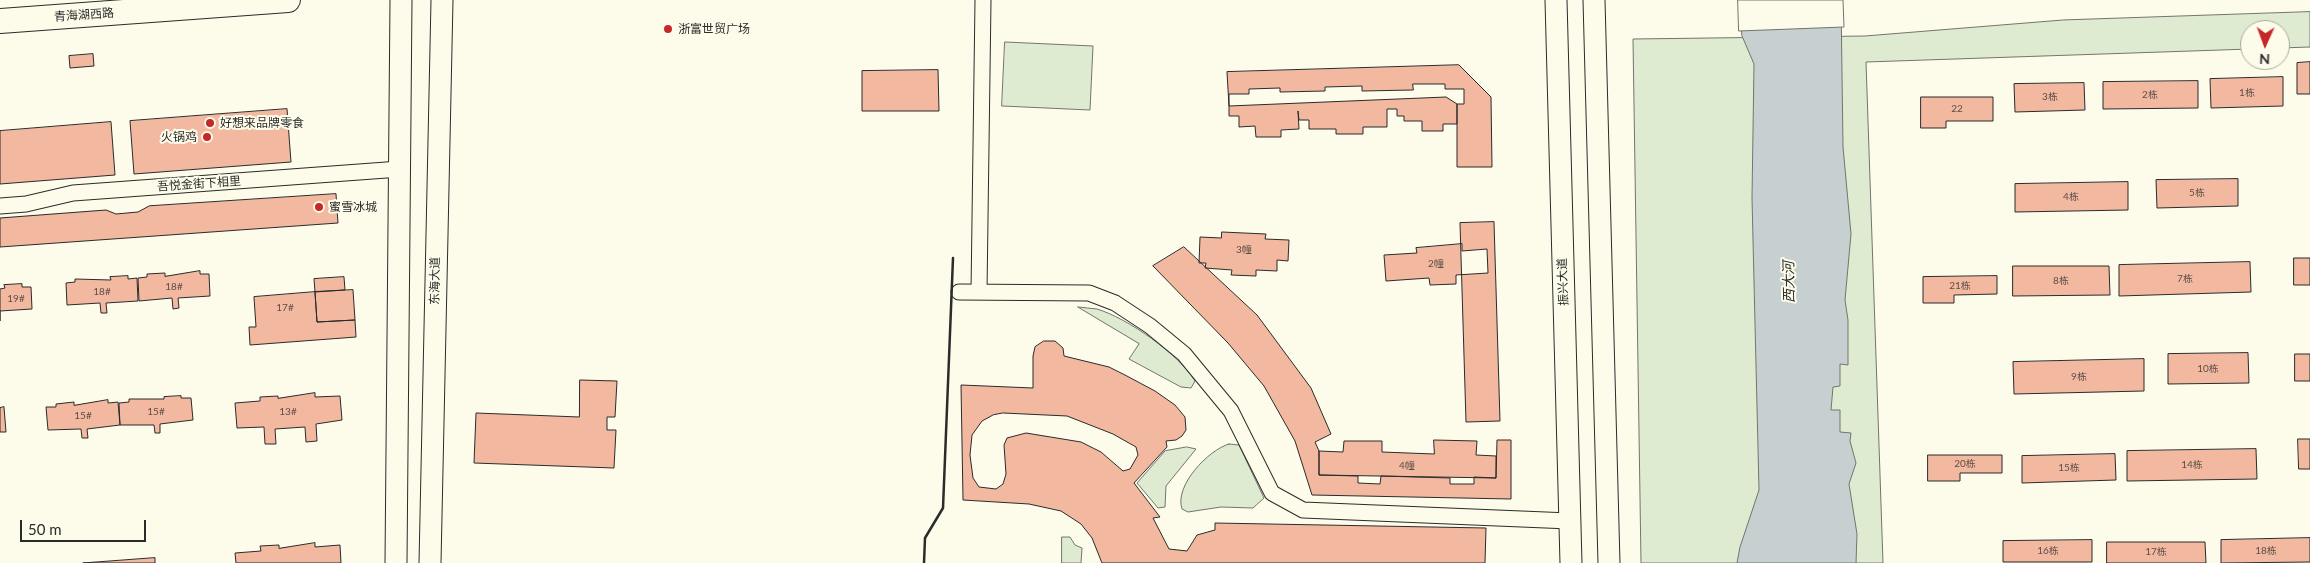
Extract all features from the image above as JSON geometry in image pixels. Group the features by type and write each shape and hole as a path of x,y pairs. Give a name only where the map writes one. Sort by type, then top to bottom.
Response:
{"main road":[{"name":"青海湖西路","path":"0,21 288,0"},
{"path":"396,563 401,0"},
{"name":"东海大道","path":"430,563 442,0"},
{"name":"振兴大道","path":"1556,0 1571,563"},
{"path":"1594,0 1609,563"}],"street":[{"path":"979,292 983,0"},
{"name":"吾悦金街下相里","path":"0,206 26,204 73,192 400,169"},
{"path":"959,292 1088,294 1115,303 1150,326 1184,354 1231,411 1272,493 1303,510 1570,521"}],"green space":[{"path":"2310,12 2310,47 2290,48 2290,20 2240,20 2240,49 1866,62 1883,563 1641,563 1633,39 1865,36 2063,20"},
{"path":"1005,42 1093,46 1090,110 1002,106"},
{"path":"1078,307 1097,309 1109,314 1123,320 1151,338 1177,360 1195,381 1191,388 1181,387 1129,359 1139,344"},
{"path":"1229,444 1239,445 1264,498 1253,508 1221,507 1188,512 1182,509 1183,490 1195,470 1212,453"},
{"path":"1187,447 1196,449 1166,486 1165,507 1158,508 1137,483 1165,451"},
{"path":"1062,537 1070,537 1075,545 1082,548 1081,563 1062,563"}],"water":[{"name":"西大河","path":"1740,0 1841,0 1843,147 1851,234 1845,300 1848,320 1848,365 1840,364 1840,386 1833,387 1831,410 1840,410 1840,432 1851,433 1850,441 1856,463 1849,484 1857,534 1856,563 1737,563 1740,547 1759,490 1752,198 1754,64 1742,36"}],"pier":[{"path":"1738,0 1843,0 1844,27 1739,31"}],"building":[{"path":"93,54 94,66 70,68 69,56"},
{"path":"2310,62 2310,94 2297,94 2297,63"},
{"path":"1459,65 1491,97 1492,167 1457,167 1457,104 1446,97 1229,106 1227,72"},
{"path":"938,70 939,111 862,111 862,71"},
{"path":"2283,77 2283,106 2211,108 2210,79"},
{"path":"2198,81 2198,108 2103,109 2103,82"},
{"path":"2084,83 2085,110 2015,112 2014,84"},
{"path":"1413,84 1445,84 1445,89 1464,89 1464,104 1457,104 1457,124 1443,124 1443,131 1422,131 1422,121 1404,121 1404,116 1397,116 1397,109 1387,109 1387,127 1363,127 1363,134 1336,134 1336,129 1309,129 1309,120 1299,120 1298,111 1299,129 1281,130 1281,137 1256,137 1255,126 1239,127 1239,116 1229,116 1229,94 1249,94 1249,89 1280,88 1280,92 1325,91 1325,87 1362,86 1362,91 1413,90"},
{"path":"1921,97 1993,97 1993,121 1946,121 1946,128 1921,128"},
{"path":"287,109 291,162 134,174 130,121"},
{"path":"111,122 115,175 0,184 0,131"},
{"path":"2238,179 2238,206 2157,208 2156,180"},
{"path":"2128,182 2128,210 2015,212 2015,184"},
{"path":"336,194 338,223 0,247 0,218 106,210 116,214 138,212 149,206"},
{"path":"1494,222 1500,421 1466,422 1460,223"},
{"path":"1222,232 1266,234 1265,239 1289,240 1288,261 1277,260 1277,271 1256,270 1256,276 1231,275 1232,270 1205,268 1206,263 1199,263 1200,237 1221,238"},
{"path":"1462,244 1462,251 1487,249 1488,273 1456,275 1456,284 1430,285 1429,278 1386,281 1384,255 1417,253 1416,248"},
{"path":"1184,247 1257,315 1311,388 1331,434 1315,442 1319,451 1319,475 1496,478 1497,440 1511,440 1511,499 1312,495 1295,441 1264,386 1228,343 1153,266"},
{"path":"2294,258 2310,258 2310,285 2294,285"},
{"path":"2250,262 2251,292 2119,296 2119,265"},
{"path":"2013,266 2109,266 2110,295 2013,296"},
{"path":"200,271 200,274 209,274 210,296 178,298 179,308 173,309 172,298 139,301 138,278 147,277 147,274 165,273 165,276"},
{"path":"128,276 128,279 137,278 138,301 106,303 107,313 101,313 100,303 67,305 66,283 75,282 75,279 111,280 110,277"},
{"path":"1997,276 1997,294 1954,295 1954,303 1923,303 1923,277"},
{"path":"344,277 345,290 315,292 314,279"},
{"path":"22,284 22,287 31,287 32,309 0,311 0,289 5,288 4,285"},
{"path":"353,290 355,320 317,322 315,292"},
{"path":"315,292 317,322 355,320 356,337 250,345 249,327 256,327 254,297"},
{"path":"1044,341 1055,341 1063,348 1064,356 1109,367 1125,375 1155,391 1175,405 1185,417 1186,430 1182,436 1176,440 1166,441 1167,447 1134,483 1160,517 1153,518 1169,549 1187,551 1197,535 1215,530 1215,523 1486,528 1485,563 1102,563 1092,538 1081,524 1061,511 1029,504 963,500 961,385 1033,388 1033,356 1035,347","holes":["1003,413 1067,416 1113,434 1136,447 1138,455 1130,469 1123,471 1101,452 1081,442 1026,433 1007,438 1004,445 1006,474 1003,484 996,489 979,487 973,478 970,455 972,435 982,421 993,415"]},
{"path":"2248,353 2249,383 2168,384 2168,354"},
{"path":"2295,354 2310,354 2310,381 2295,381"},
{"path":"2144,359 2144,391 2014,394 2013,362"},
{"path":"580,380 617,381 615,417 607,417 607,430 616,430 614,468 474,463 476,413 579,417"},
{"path":"315,393 315,397 340,396 342,420 316,424 317,441 306,442 305,427 275,429 276,444 265,444 264,427 237,428 235,403 260,401 260,397 278,396 278,398"},
{"path":"181,396 181,398 191,398 193,420 160,424 160,433 155,433 154,425 120,425 119,403 129,402 129,399 164,399 164,397"},
{"path":"108,400 108,403 118,402 120,425 87,429 88,438 82,438 81,429 48,430 46,407 56,407 56,404 74,402 74,405"},
{"path":"4,407 6,432 0,432 0,408"},
{"path":"2298,439 2310,439 2310,469 2299,469"},
{"path":"1434,440 1477,441 1476,455 1496,456 1496,478 1474,477 1474,484 1450,484 1450,478 1381,476 1380,484 1358,483 1358,476 1319,475 1319,451 1343,452 1344,441 1382,441 1382,452 1434,454"},
{"path":"2256,449 2257,479 2127,481 2127,451"},
{"path":"2115,454 2116,480 2022,483 2022,456"},
{"path":"1928,455 2002,455 2002,473 1960,473 1960,481 1928,481"},
{"path":"2310,538 2310,562 2221,563 2221,540"},
{"path":"2092,540 2092,562 2003,562 2003,541"},
{"path":"2107,542 2205,542 2206,563 2107,563"},
{"path":"315,543 315,547 340,545 341,563 236,563 235,553 261,551 260,546 279,545 279,548"},
{"path":"155,558 155,563 83,563"}],"wall":[{"path":"924,563 925,538 943,508 953,258"}],"place":[{"name":"浙富世贸广场","path":"668,29"},
{"name":"好想来品牌零食","path":"210,123"},
{"name":"火锅鸡","path":"207,137"},
{"name":"蜜雪冰城","path":"319,207"}]}
